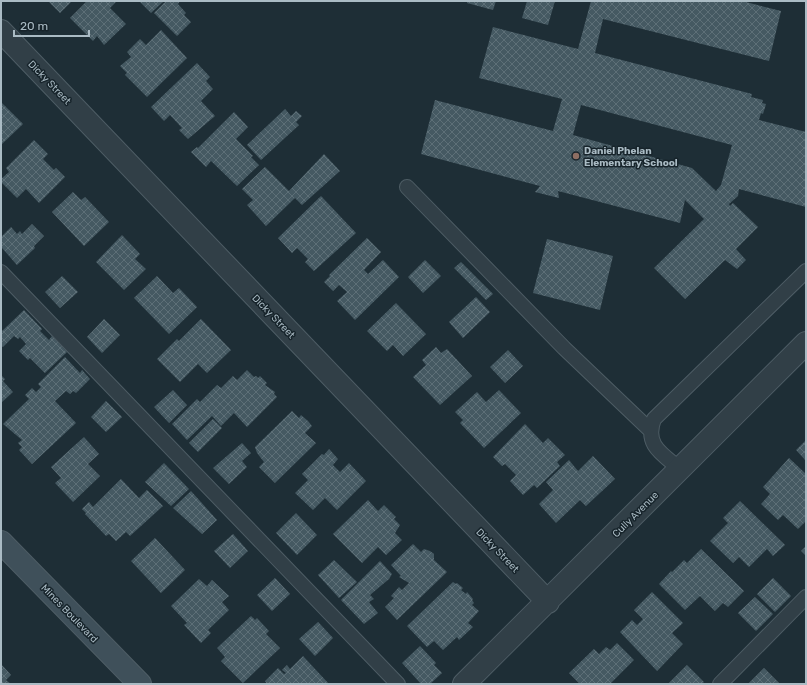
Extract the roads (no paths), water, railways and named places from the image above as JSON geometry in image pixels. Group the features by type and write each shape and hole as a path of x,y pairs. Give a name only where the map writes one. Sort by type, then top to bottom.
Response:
{"street":[{"name":"Dicky Street","path":"1,31 548,602"},
{"name":"Cully Avenue","path":"464,684 548,602 806,343"},
{"name":"Mines Boulevard","path":"1,542 140,684"}],"lane":[{"path":"407,187 564,348 650,430 654,447 680,469"},
{"path":"650,430 654,419 806,271"},
{"path":"1,272 398,684"},
{"path":"720,684 806,597"}],"place":[{"name":"Daniel Phelan Elementary School","path":"576,156"}]}
